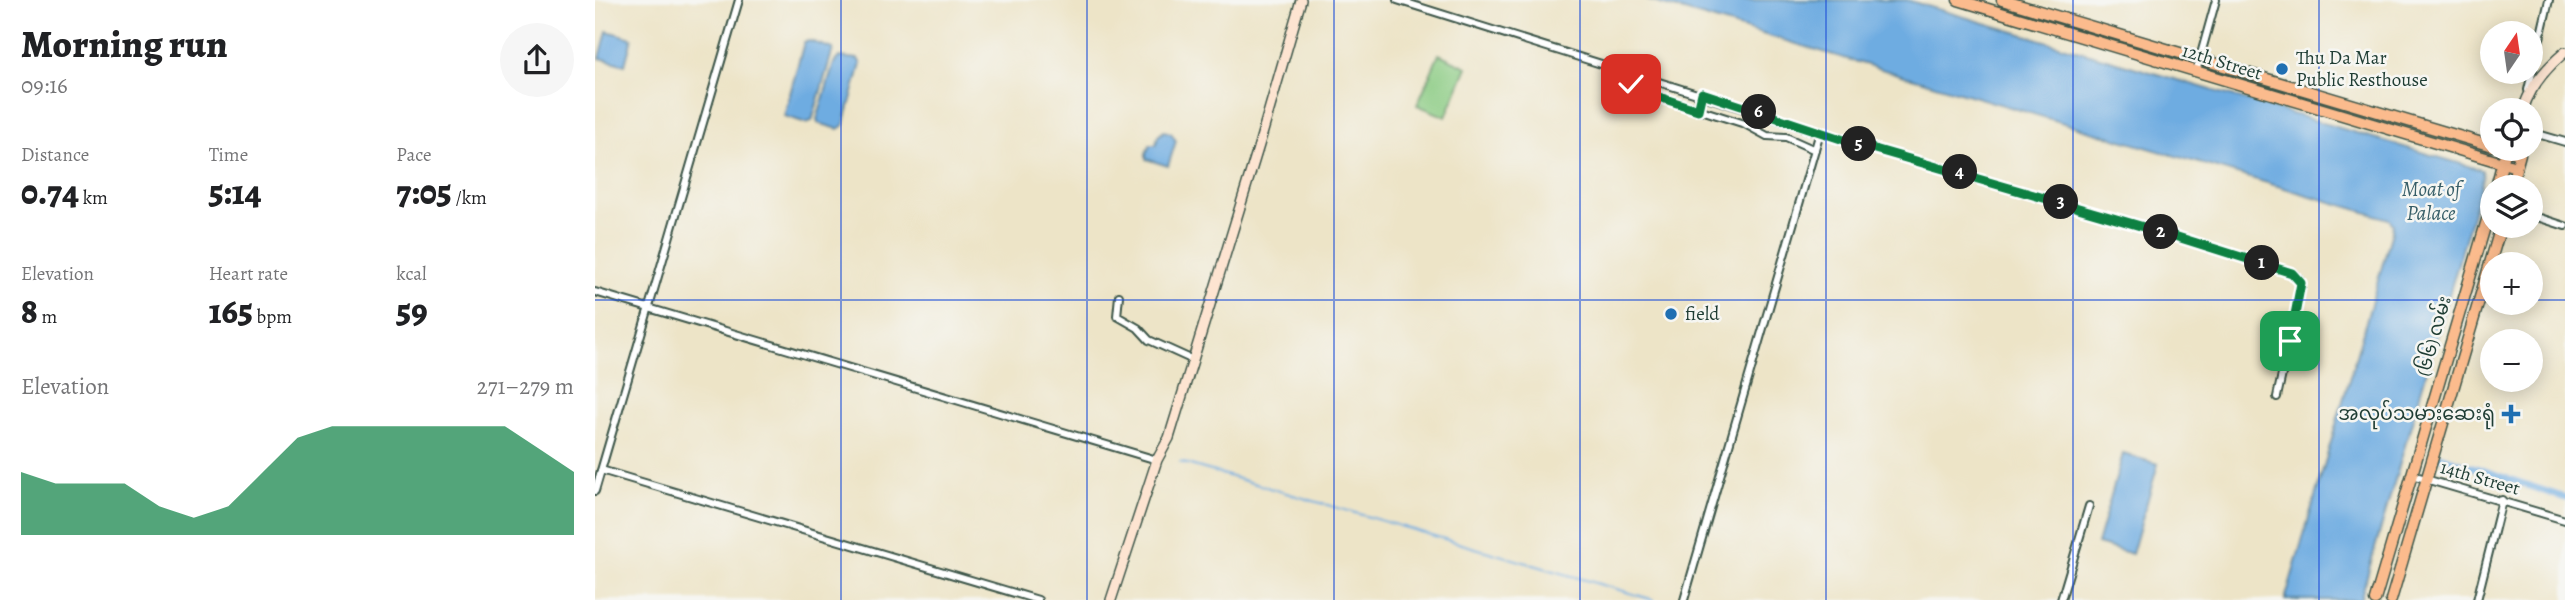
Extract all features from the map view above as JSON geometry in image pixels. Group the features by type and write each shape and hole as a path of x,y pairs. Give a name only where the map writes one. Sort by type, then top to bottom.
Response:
{"main road":[{"name":"12th Street","path":"1958,0 2516,167"},
{"name":"12th Street","path":"2002,0 2032,4 2200,59 2480,142"},
{"path":"2499,175 2502,161"},
{"path":"2514,175 2517,161"},
{"name":"(၆၆) လမ်း","path":"2375,600 2482,238"},
{"name":"(၆၆) လမ်း","path":"2391,600 2497,238"}],"street":[{"path":"596,487 739,0"},
{"path":"1111,600 1157,460 1169,438 1301,0"},
{"path":"1397,0 1820,132 2292,273 2299,279 2301,287 2277,397"},
{"path":"2526,98 2549,0"},
{"path":"2196,72 2215,3"},
{"path":"2527,95 2542,74 2565,52"},
{"path":"1629,71 1631,84 1635,89 1745,124 1767,136 1786,137 1815,150"},
{"path":"1698,110 1702,93"},
{"path":"1684,600 1820,132"},
{"path":"2543,136 2565,142"},
{"path":"2543,219 2565,226"},
{"path":"595,292 1157,460"},
{"path":"1119,296 1117,316 1138,328 1149,340 1193,360"},
{"path":"595,462 602,467 1038,600"},
{"name":"14th Street","path":"2412,475 2565,520"},
{"path":"2477,600 2502,500"},
{"path":"2061,600 2089,506"}],"green space":[{"path":"1439,54 1467,67 1446,117 1417,105"}],"water":[{"name":"Moat of Palace","path":"1647,0 1907,0 2482,170 2480,188 2360,600 2285,600 2392,232 2393,224 2389,219"},
{"path":"607,31 632,38 625,65 600,58"},
{"path":"810,41 833,49 812,121 806,123 784,116 804,42"},
{"path":"839,57 858,59 861,64 844,125 838,129 818,123 817,119 834,63"},
{"path":"1164,131 1171,133 1176,141 1168,166 1146,159 1150,145 1156,145 1158,136"},
{"path":"2123,454 2158,464 2132,554 2097,544"}],"waterway":[{"path":"2440,456 2565,498"},
{"path":"1180,462 1654,600"}],"place":[{"name":"Thu Da Mar Public Resthouse","path":"2282,69"},
{"name":"field","path":"1671,314"},
{"name":"အလုပ်သမားဆေးရုံ","path":"2511,414"}],"route":[{"path":"1631,84 1635,89 1698,110 1702,93 1847,141 2168,234 2292,273 2301,283 2290,341"}]}
